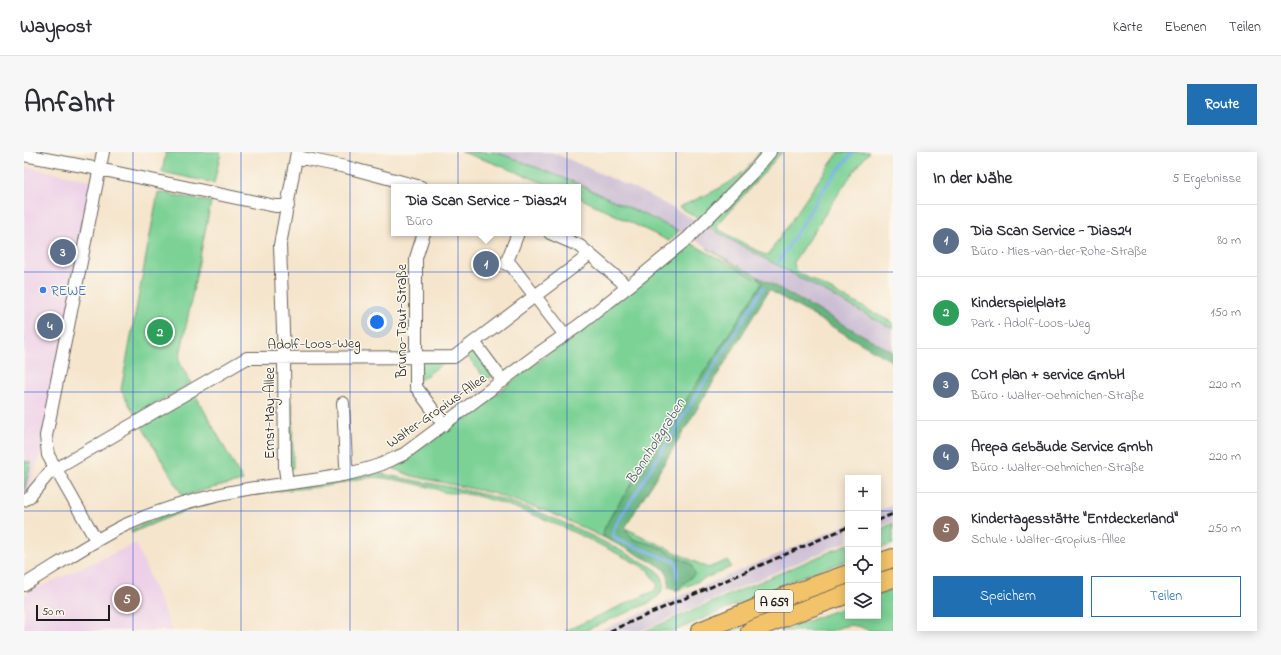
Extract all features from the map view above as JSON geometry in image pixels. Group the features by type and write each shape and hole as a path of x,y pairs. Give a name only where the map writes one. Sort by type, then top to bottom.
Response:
{"highway":[{"path":"881,562 893,558"},
{"name":"A 659","path":"700,631 786,596 845,575"},
{"path":"881,582 893,578"},
{"name":"A 659","path":"750,631 845,595"}],"street":[{"path":"96,540 48,455 46,436 103,152"},
{"name":"Walter-Gropius-Allee","path":"24,585 96,540 133,522 185,503 249,488 348,473 382,464 404,454 565,335 688,238 752,173 770,152"},
{"path":"24,155 33,155 275,206 288,206"},
{"path":"297,155 409,184"},
{"name":"Ernst-May-Allee","path":"287,483 285,468 284,358 280,245 297,155"},
{"name":"Bruno-Taut-Straße","path":"423,236 416,258 416,387 444,425"},
{"path":"517,236 506,264 511,265 565,335"},
{"path":"557,236 580,246 621,281 626,288"},
{"name":"Adolf-Loos-Weg","path":"24,500 30,496 49,474 56,469 247,358 454,357 584,259 588,253"},
{"path":"474,342 503,381"},
{"path":"343,403 348,473"}],"shaded area":[{"path":"495,152 552,152 640,191 893,329 893,352 679,231 581,184"},
{"path":"24,166 94,181 42,448 28,494 24,497"},
{"path":"893,505 893,521 881,527 881,511"},
{"path":"845,525 845,542 640,631 599,631"},
{"path":"136,543 172,631 24,631 24,595"}],"green space":[{"path":"166,152 221,152 214,183 162,172"},
{"path":"461,152 495,152 578,184 546,184"},
{"path":"760,152 766,152 701,219 679,207 713,192 737,177 746,169"},
{"path":"776,152 782,152 719,223 717,227 718,229 763,254 768,255 839,152 869,152 849,178 794,261 795,269 799,273 893,323 893,329 706,226"},
{"path":"581,185 679,231 669,241 581,198"},
{"path":"158,192 211,202 179,361 191,383 135,415 121,390"},
{"path":"688,244 694,245 754,278 707,248 757,276 763,283 612,514 603,535 609,540 549,512 492,493 412,476 394,469 396,465 477,409"},
{"path":"757,276 893,352 893,362 769,290 625,528 633,539 654,545 691,564 695,574 676,590 668,588 668,576 663,568 609,540 603,536 604,529 612,514 762,283"},
{"path":"473,348 493,375 486,380 466,354"},
{"path":"421,360 448,360 420,380"},
{"path":"195,394 243,481 183,496 141,425"},
{"path":"288,403 292,403 293,468 289,469"},
{"path":"24,461 31,463 24,493"},
{"path":"378,473 465,490 515,503 594,537 652,567 661,576 664,585 660,594 651,602 584,631 565,631 654,591 658,585 649,570 563,527 510,506 473,495 446,493 417,484 376,477 362,478 326,486 248,495 218,501 188,510 132,533 131,530 161,516 215,499"},
{"path":"893,523 893,544 881,548 881,529"},
{"path":"625,528 708,568 728,560 731,567 676,590 694,574 691,564 654,545 633,539"},
{"path":"845,545 845,561 798,578 674,631 645,631"},
{"path":"845,582 845,587 733,631 720,631"},
{"path":"893,590 893,631 870,631 851,625 831,631 780,631 845,607 845,619 881,619 881,594"}],"waterway":[{"name":"Bannholzgraben","path":"778,263 825,187 853,152"},
{"name":"Bannholzgraben","path":"677,577 677,565 674,561 617,540 613,535 614,528 763,288"}],"railway":[{"path":"881,519 893,514"},
{"path":"610,631 845,528"}],"place":[{"name":"COM plan + service GmbH","path":"63,252"},
{"name":"Dia Scan Service - Dias24","path":"486,264"},
{"name":"REWE","path":"43,290"},
{"name":"Arepa Gebäude Service Gmbh","path":"50,326"},
{"name":"Kinderspielplatz","path":"160,332"},
{"name":"Kindertagesstätte \"Entdeckerland\"","path":"127,599"}]}
